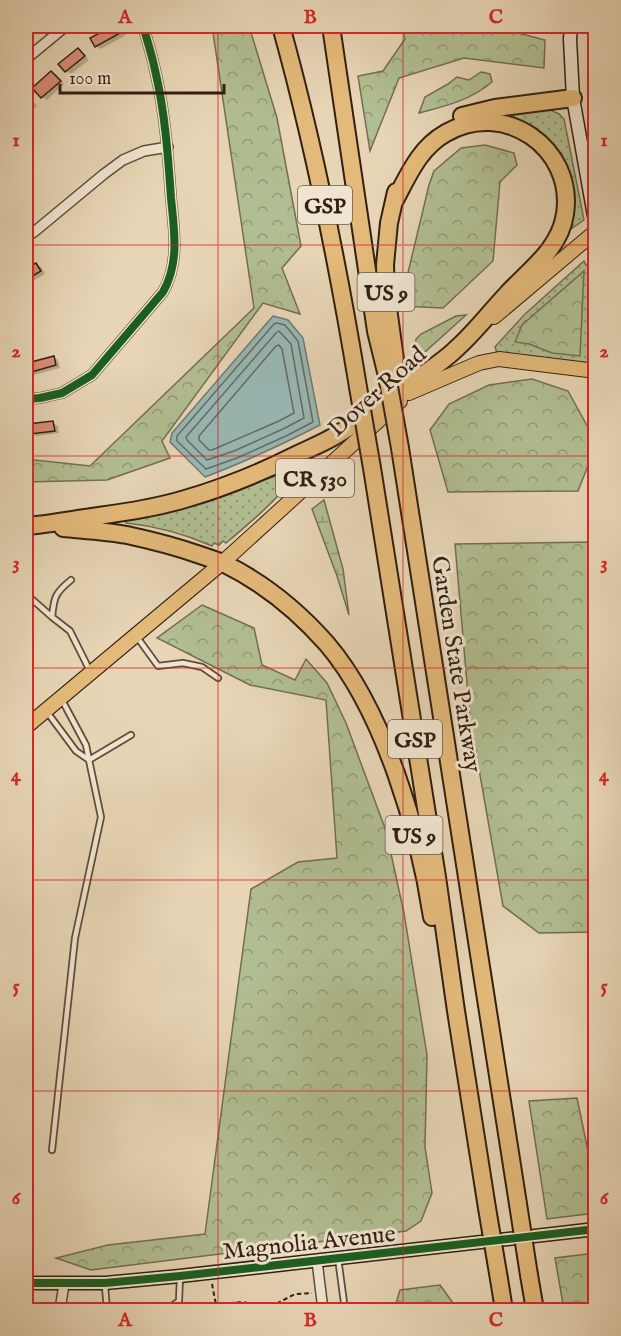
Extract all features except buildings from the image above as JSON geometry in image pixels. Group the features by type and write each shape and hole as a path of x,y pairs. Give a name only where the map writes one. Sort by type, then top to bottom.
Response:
{"highway":[{"name":"GSP","path":"281,26 323,197 345,308 504,1311"},
{"name":"Garden State Parkway","path":"332,26 376,332 388,381 400,448 535,1311"},
{"path":"394,202 400,175 413,150 422,138 437,127 454,118 485,110 573,98"},
{"name":"US 9","path":"32,525 130,512 183,500 230,485 333,437 379,407 456,349 547,253 560,233 565,216 566,196 563,178 552,156 538,141 522,130 494,122 472,123 445,133 426,149 413,167 394,202 389,223 386,293 395,359 388,381"},
{"name":"US 9","path":"32,525 126,535 183,549 222,563 277,598 327,645 341,663 368,708 394,771 426,882 442,979 456,1011"}],"main road":[{"name":"Dover Road","path":"26,727 222,563 456,349 596,229"},
{"path":"409,393 479,363 499,359 596,371"}],"street":[{"path":"26,59 66,26"},
{"path":"26,399 62,393 92,375 163,292 173,269 175,250 168,147 155,70 142,26"},
{"path":"571,26 570,68 573,98 596,229"},
{"path":"26,237 123,160 144,151 168,147"},
{"name":"Magnolia Avenue","path":"26,1283 105,1283 596,1230"},
{"path":"317,1261 323,1311"},
{"path":"60,1311 64,1284"}],"lane":[{"path":"52,617 54,599 60,589 71,580"},
{"path":"26,594 70,631 90,672"},
{"path":"135,635 158,666 183,663 202,667 218,678"},
{"path":"52,1150 75,938 101,816 86,745 61,698"},
{"path":"46,710 76,750 89,760"},
{"path":"89,760 131,735"},
{"path":"338,1258 345,1311"},
{"path":"105,1283 107,1310 170,1307 179,1301 180,1276"}],"path":[{"path":"209,1273 217,1311"},
{"path":"185,1311 190,1308 243,1302 269,1309 295,1294 321,1292"}],"green space":[{"path":"212,26 249,26 277,118 301,246 282,268 300,314 263,303 162,441 170,458 107,480 26,482 26,459 90,466 254,308"},
{"path":"402,26 492,26 545,40 544,68 464,58 399,78 370,151 358,76 383,71 405,39"},
{"path":"481,72 490,74 492,82 484,88 458,102 419,113 425,97 457,77 469,80"},
{"path":"548,109 564,119 584,220 568,231 573,197 513,119 514,114"},
{"path":"485,145 514,153 517,165 500,182 493,261 443,308 400,306 434,171 461,148"},
{"path":"584,261 586,265 589,264 595,296 595,362 591,364 497,353 495,347 524,315"},
{"path":"584,271 580,356 552,353 529,344 515,342 522,325"},
{"path":"466,315 426,351 413,355 416,339 421,334 456,316"},
{"path":"532,379 568,391 590,431 589,463 578,491 448,492 430,430 449,404 489,385"},
{"path":"295,471 297,474 281,493 226,543 223,541 219,545 214,543 212,546 170,531 126,523 126,519 223,495"},
{"path":"324,500 343,569 349,615 312,509"},
{"path":"595,542 595,932 539,933 503,906 470,718 455,544"},
{"path":"202,605 254,628 262,665 295,680 306,659 327,683 346,723 386,831 404,913 427,1055 425,1147 432,1193 421,1221 406,1231 91,1270 56,1258 108,1245 205,1234 251,889 298,862 337,858 326,700 250,685 157,638"},
{"path":"577,1098 588,1151 595,1151 595,1213 547,1219 529,1101"},
{"path":"595,1253 595,1310 564,1310 555,1258"},
{"path":"440,1285 458,1310 394,1310 400,1290"}],"water":[{"path":"273,316 288,320 303,338 320,425 205,477 170,442 172,433"}],"cycle path":[{"path":"26,399 62,393 92,375 163,292 172,269 173,222 164,118 143,26"},
{"path":"26,1283 105,1283 180,1276 596,1229"}]}
